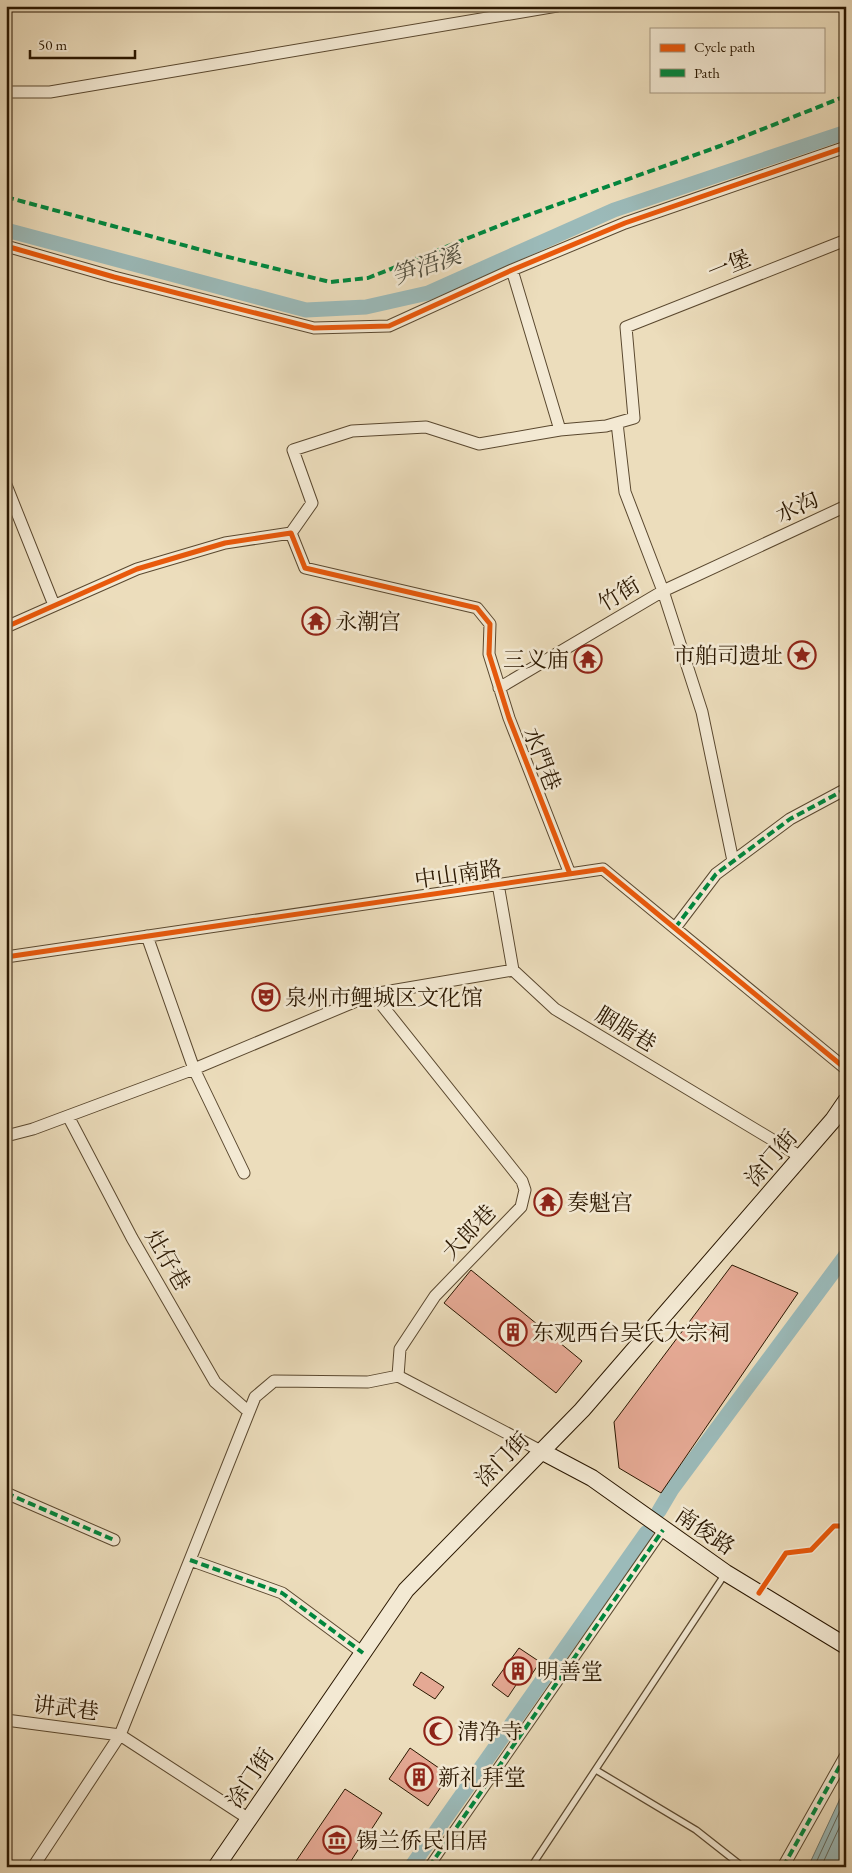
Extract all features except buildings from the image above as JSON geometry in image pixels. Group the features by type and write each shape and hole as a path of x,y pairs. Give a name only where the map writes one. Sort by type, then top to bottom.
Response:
{"main road":[{"name":"涂门街","path":"216,1867 406,1590 582,1410 833,1120 846,1101"},
{"name":"南俊路","path":"541,1451 592,1478 726,1573 846,1646"}],"street":[{"path":"6,92 50,92 557,6"},
{"path":"6,246 114,277 314,328 389,326 512,270 625,223 846,147"},
{"name":"一堡","path":"617,423 634,418 626,327 846,240"},
{"path":"512,270 560,430"},
{"path":"6,627 137,569 225,543 291,533 312,503 293,450 352,431 426,427 479,444 560,430 617,423 625,492 663,591 702,712 733,861"},
{"path":"6,485 54,605"},
{"name":"水沟","path":"764,544 846,506"},
{"name":"水門巷","path":"291,533 305,568 477,608 490,624 488,654 508,718 570,874"},
{"name":"竹街","path":"499,688 663,591 764,544"},
{"path":"675,928 716,874 790,819 846,789"},
{"name":"中山南路","path":"6,957 603,869 846,1069"},
{"path":"6,1136 68,1116 194,1069 373,994 513,970 498,884"},
{"path":"147,936 194,1069 244,1173"},
{"name":"胭脂巷","path":"513,970 555,1009 801,1157"},
{"name":"大郎巷","path":"373,994 522,1181 525,1190 521,1207 435,1296 400,1349 398,1376"},
{"name":"灶仔巷","path":"68,1116 132,1238 215,1382 249,1412"},
{"path":"33,1867 120,1735 255,1397 274,1381 368,1382 398,1376 541,1451"},
{"path":"6,1493 114,1540"},
{"path":"429,1867 663,1530"},
{"path":"190,1560 282,1593 363,1653"},
{"name":"讲武巷","path":"6,1720 120,1735"},
{"path":"120,1735 249,1819"},
{"path":"783,1867 846,1755"}],"lane":[{"path":"531,1867 726,1573"},
{"path":"596,1770 696,1830 744,1867"}],"water":[{"path":"846,1786 846,1867 808,1867"}],"waterway":[{"name":"笋浯溪","path":"6,230 306,310 366,307 428,293 614,210 846,132"},
{"path":"659,1511 672,1489 846,1255"},
{"path":"411,1867 646,1533"}],"marked path":[{"path":"6,197 220,255 330,282 368,278 506,223 720,146 846,96"},
{"path":"675,928 716,874 790,819 846,789"},
{"path":"6,1493 114,1540"},
{"path":"429,1867 663,1530"},
{"path":"190,1560 282,1593 363,1653"},
{"path":"783,1867 846,1755"}],"cycle path":[{"path":"6,246 114,277 314,328 389,326 512,270 625,223 846,147"},
{"path":"6,627 137,569 225,543 291,533 305,568 477,608 490,624 489,654 509,718 570,874"},
{"path":"6,957 603,869 846,1069"},
{"path":"759,1593 786,1553 811,1550 834,1526 846,1526"}],"place":[{"name":"永潮宫","path":"316,621"},
{"name":"市舶司遗址","path":"802,655"},
{"name":"三义庙","path":"588,659"},
{"name":"泉州市鲤城区文化馆","path":"266,997"},
{"name":"奏魁宫","path":"548,1202"},
{"name":"东观西台吴氏大宗祠","path":"513,1332"},
{"name":"明善堂","path":"518,1671"},
{"name":"清净寺","path":"438,1731"},
{"name":"新礼拜堂","path":"419,1777"},
{"name":"锡兰侨民旧居","path":"337,1840"}]}
